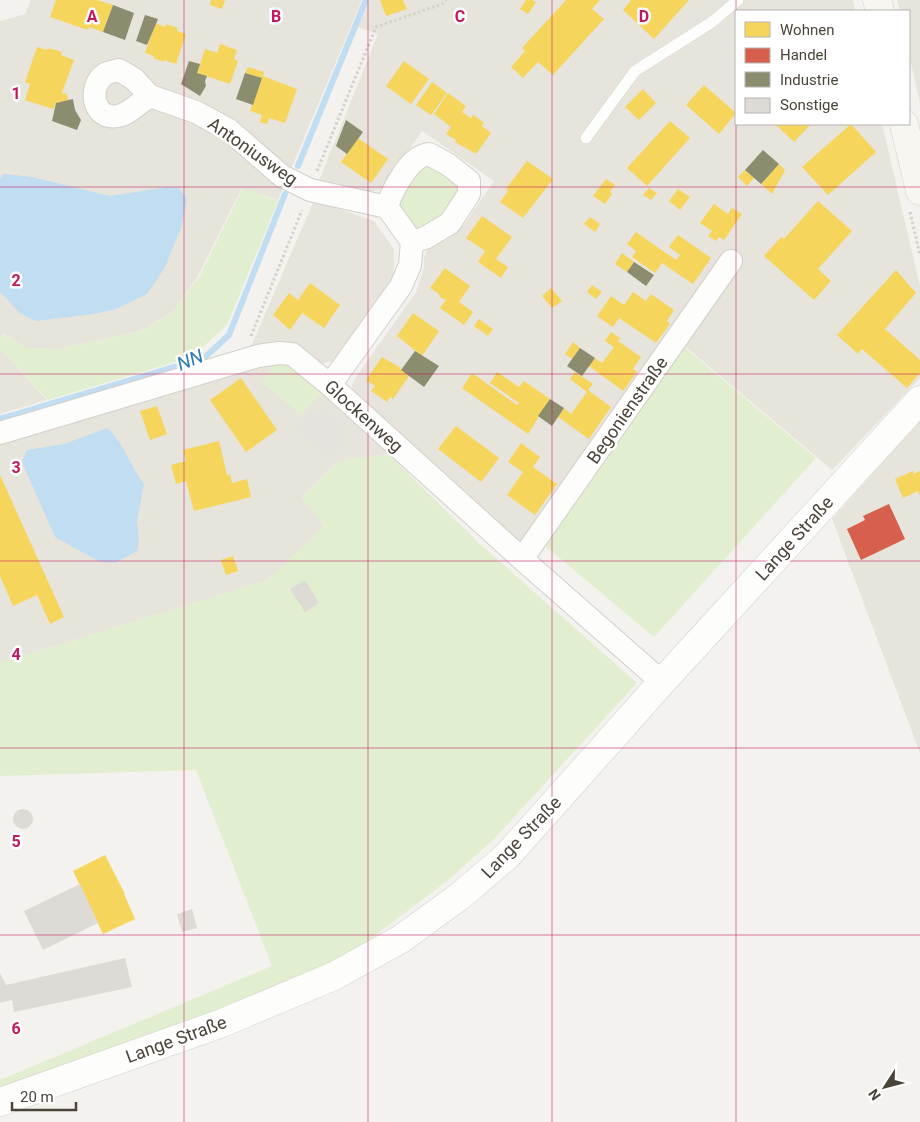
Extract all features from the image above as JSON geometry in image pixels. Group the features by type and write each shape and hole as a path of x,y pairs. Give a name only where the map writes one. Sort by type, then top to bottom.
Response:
{"main road":[{"path":"904,125 920,191"}],"street":[{"name":"Antoniusweg","path":"150,96 196,112 229,130 282,176 310,190 387,208"},
{"path":"330,385 401,286 410,265 412,242 387,208 391,194 402,177 417,159 429,154 449,165 469,180 469,194 450,222 425,238 412,242"},
{"name":"Begonienstraße","path":"522,559 731,261"},
{"name":"Glockenweg","path":"0,433 258,356 279,353 292,354 330,385 522,559 662,682"},
{"name":"Lange Straße","path":"0,1102 222,1023 334,976 401,939 460,896 507,856 662,682 920,400"}],"lane":[{"path":"586,138 635,71 712,22 738,0"}],"path":[{"path":"240,362 376,27 442,4 446,0"}],"shaded area":[{"path":"31,0 362,0 278,200 242,188 197,278 172,313 140,331 59,349 26,348 4,334 0,337 0,21 25,14"},
{"path":"370,0 853,0 855,10 735,10 735,125 882,125 920,286 920,378 832,470 680,342 529,540 517,541 352,393 352,385 356,377 416,292 424,268 424,258 427,251 434,245 447,239 463,226 494,181 422,131 381,189 366,193 318,183 378,34 358,27"},
{"path":"897,0 920,0 920,104 910,59 910,10 900,10"},
{"path":"314,200 374,221 394,249 394,279 332,361 320,364 250,349"},
{"path":"0,348 47,400 0,414"},
{"path":"266,361 273,370 260,381 301,414 325,389 388,454 339,461 302,498 324,526 268,580 0,663 0,442"},
{"path":"325,406 347,428 341,434 346,439 328,458 294,426 312,408 318,414"},
{"path":"920,420 920,753 832,519"}],"green space":[{"path":"434,164 455,177 461,193 446,217 427,230 415,228 399,205 400,193 419,170"},
{"path":"243,188 278,201 227,325 192,357 48,400 0,348 0,338 3,334 26,348 60,349 141,331 171,314 199,277"},
{"path":"683,346 816,458 654,637 544,545"},
{"path":"266,361 292,365 325,389 301,415 260,381 273,370"},
{"path":"388,454 481,545 637,683 493,840 447,881 336,965 0,1093 0,1080 272,966 196,770 0,776 0,663 268,580 324,526 302,498 339,461"}],"water":[{"path":"4,174 32,177 110,196 168,187 179,188 187,199 181,228 164,269 147,294 116,309 94,314 36,321 20,313 0,292 0,179"},
{"path":"107,428 118,441 144,484 137,521 139,539 137,551 115,563 100,562 55,537 22,462 27,450 64,444"}],"building: Wohnen":[{"path":"56,0 97,0 113,5 103,32 89,27 88,30 50,17"},
{"path":"211,0 225,0 222,9 210,5"},
{"path":"380,0 403,0 407,9 386,16"},
{"path":"526,0 536,2 528,14 520,9"},
{"path":"566,0 600,0 592,9 604,19 553,75 538,62 523,78 511,67 525,51 522,48"},
{"path":"631,0 689,0 654,39 623,10"},
{"path":"155,23 165,27 166,24 178,28 177,31 186,34 176,64 164,60 164,62 145,53"},
{"path":"220,44 237,50 234,59 238,61 230,84 197,73 205,49 217,53"},
{"path":"37,47 62,52 61,55 74,60 62,93 67,94 68,100 56,103 53,109 25,100 30,84 25,82"},
{"path":"404,61 429,79 411,104 386,86"},
{"path":"248,67 264,72 263,76 297,89 285,123 269,118 267,124 260,122 262,115 250,111 262,78 245,73"},
{"path":"432,82 447,93 431,115 416,105"},
{"path":"704,85 735,112 735,114 719,134 686,105"},
{"path":"643,89 656,103 639,120 625,107"},
{"path":"448,93 466,106 462,112 471,118 473,115 475,116 484,123 482,126 491,133 476,154 455,142 456,140 446,134 451,127 434,114"},
{"path":"670,121 690,138 647,186 627,168"},
{"path":"776,125 810,125 794,142"},
{"path":"850,125 876,152 828,195 802,167"},
{"path":"358,138 388,159 371,183 341,162"},
{"path":"527,161 553,179 523,218 500,202 508,191 506,189"},
{"path":"779,164 785,170 772,194 761,184"},
{"path":"745,170 754,178 747,186 738,177"},
{"path":"606,179 615,185 610,192 612,194 605,204 593,196"},
{"path":"649,188 657,193 651,200 643,195"},
{"path":"678,189 690,197 680,210 669,201"},
{"path":"818,201 852,231 818,269 831,281 814,300 764,256 781,237 784,239"},
{"path":"714,204 728,214 732,208 742,214 724,240 719,237 716,241 708,236 712,231 700,223"},
{"path":"482,216 512,237 496,259 508,267 501,278 478,262 485,251 466,238"},
{"path":"590,217 600,224 595,232 584,224"},
{"path":"636,232 676,260 680,255 669,247 678,235 711,258 693,284 662,263 655,273 632,257 636,251 627,244"},
{"path":"622,253 634,262 627,272 615,264"},
{"path":"445,268 470,286 459,302 473,312 464,325 440,308 446,300 430,288"},
{"path":"896,270 916,293 885,329 920,360 920,373 907,388 862,349 858,354 837,335"},
{"path":"310,283 340,305 324,328 302,313 290,330 273,315 289,293 298,300"},
{"path":"592,285 602,292 596,299 587,292"},
{"path":"551,288 562,301 552,308 542,296"},
{"path":"633,292 646,301 651,294 674,310 667,321 670,324 656,343 619,318 613,327 597,316 611,296 624,305"},
{"path":"413,313 439,331 422,356 397,336"},
{"path":"479,319 493,329 488,336 474,326"},
{"path":"611,332 620,338 618,341 641,357 633,369 637,372 623,391 589,366 595,358 602,363 614,347 605,341"},
{"path":"573,342 580,348 572,359 565,354"},
{"path":"382,357 401,368 409,376 393,399 390,397 387,402 371,391 375,386 366,380"},
{"path":"497,372 519,387 524,381 550,399 528,434 462,388 472,373 517,405 519,403 490,383"},
{"path":"575,372 593,384 588,390 611,407 589,439 558,417 564,408 571,414 587,392 570,379"},
{"path":"241,378 277,430 246,452 210,400"},
{"path":"157,406 167,434 150,440 140,411"},
{"path":"456,426 499,458 481,482 438,449"},
{"path":"219,441 227,475 230,474 232,483 247,479 251,497 194,511 186,481 176,484 171,465 186,461 183,450"},
{"path":"521,443 540,457 533,467 557,484 535,515 507,495 523,472 508,462"},
{"path":"913,471 914,474 920,471 920,496 918,491 903,498 895,479"},
{"path":"0,475 64,617 50,624 37,595 13,606 0,576"},
{"path":"233,556 238,571 226,575 221,560"},
{"path":"105,855 125,894 135,919 103,934 73,871"}],"building: Handel":[{"path":"889,504 905,539 861,560 847,529 865,520 863,516"}],"building: Industrie":[{"path":"113,5 134,13 125,40 103,32"},
{"path":"145,15 158,19 147,45 136,41"},
{"path":"189,61 200,64 197,73 207,76 206,86 200,96 181,84"},
{"path":"245,73 262,78 253,105 236,99"},
{"path":"73,99 75,110 81,120 77,130 52,121 56,103"},
{"path":"346,120 363,132 347,154 336,146"},
{"path":"763,150 779,164 761,184 745,170"},
{"path":"634,262 654,275 646,286 627,272"},
{"path":"580,348 595,358 582,376 567,366"},
{"path":"415,351 439,366 424,387 401,370"},
{"path":"550,399 564,408 552,426 538,416"}],"building: Sonstige":[{"path":"305,580 319,603 305,612 290,589"},
{"path":"19,809 27,809 33,815 33,823 27,829 19,829 13,823 13,815"},
{"path":"80,884 98,923 43,950 24,911"},
{"path":"192,909 197,928 182,932 177,914"},
{"path":"125,958 132,987 14,1012 12,1000 0,1003 0,973 6,985"}],"waterway":[{"name":"NN","path":"298,166 366,0"},
{"name":"NN","path":"0,419 204,358 229,335 285,194"}]}
